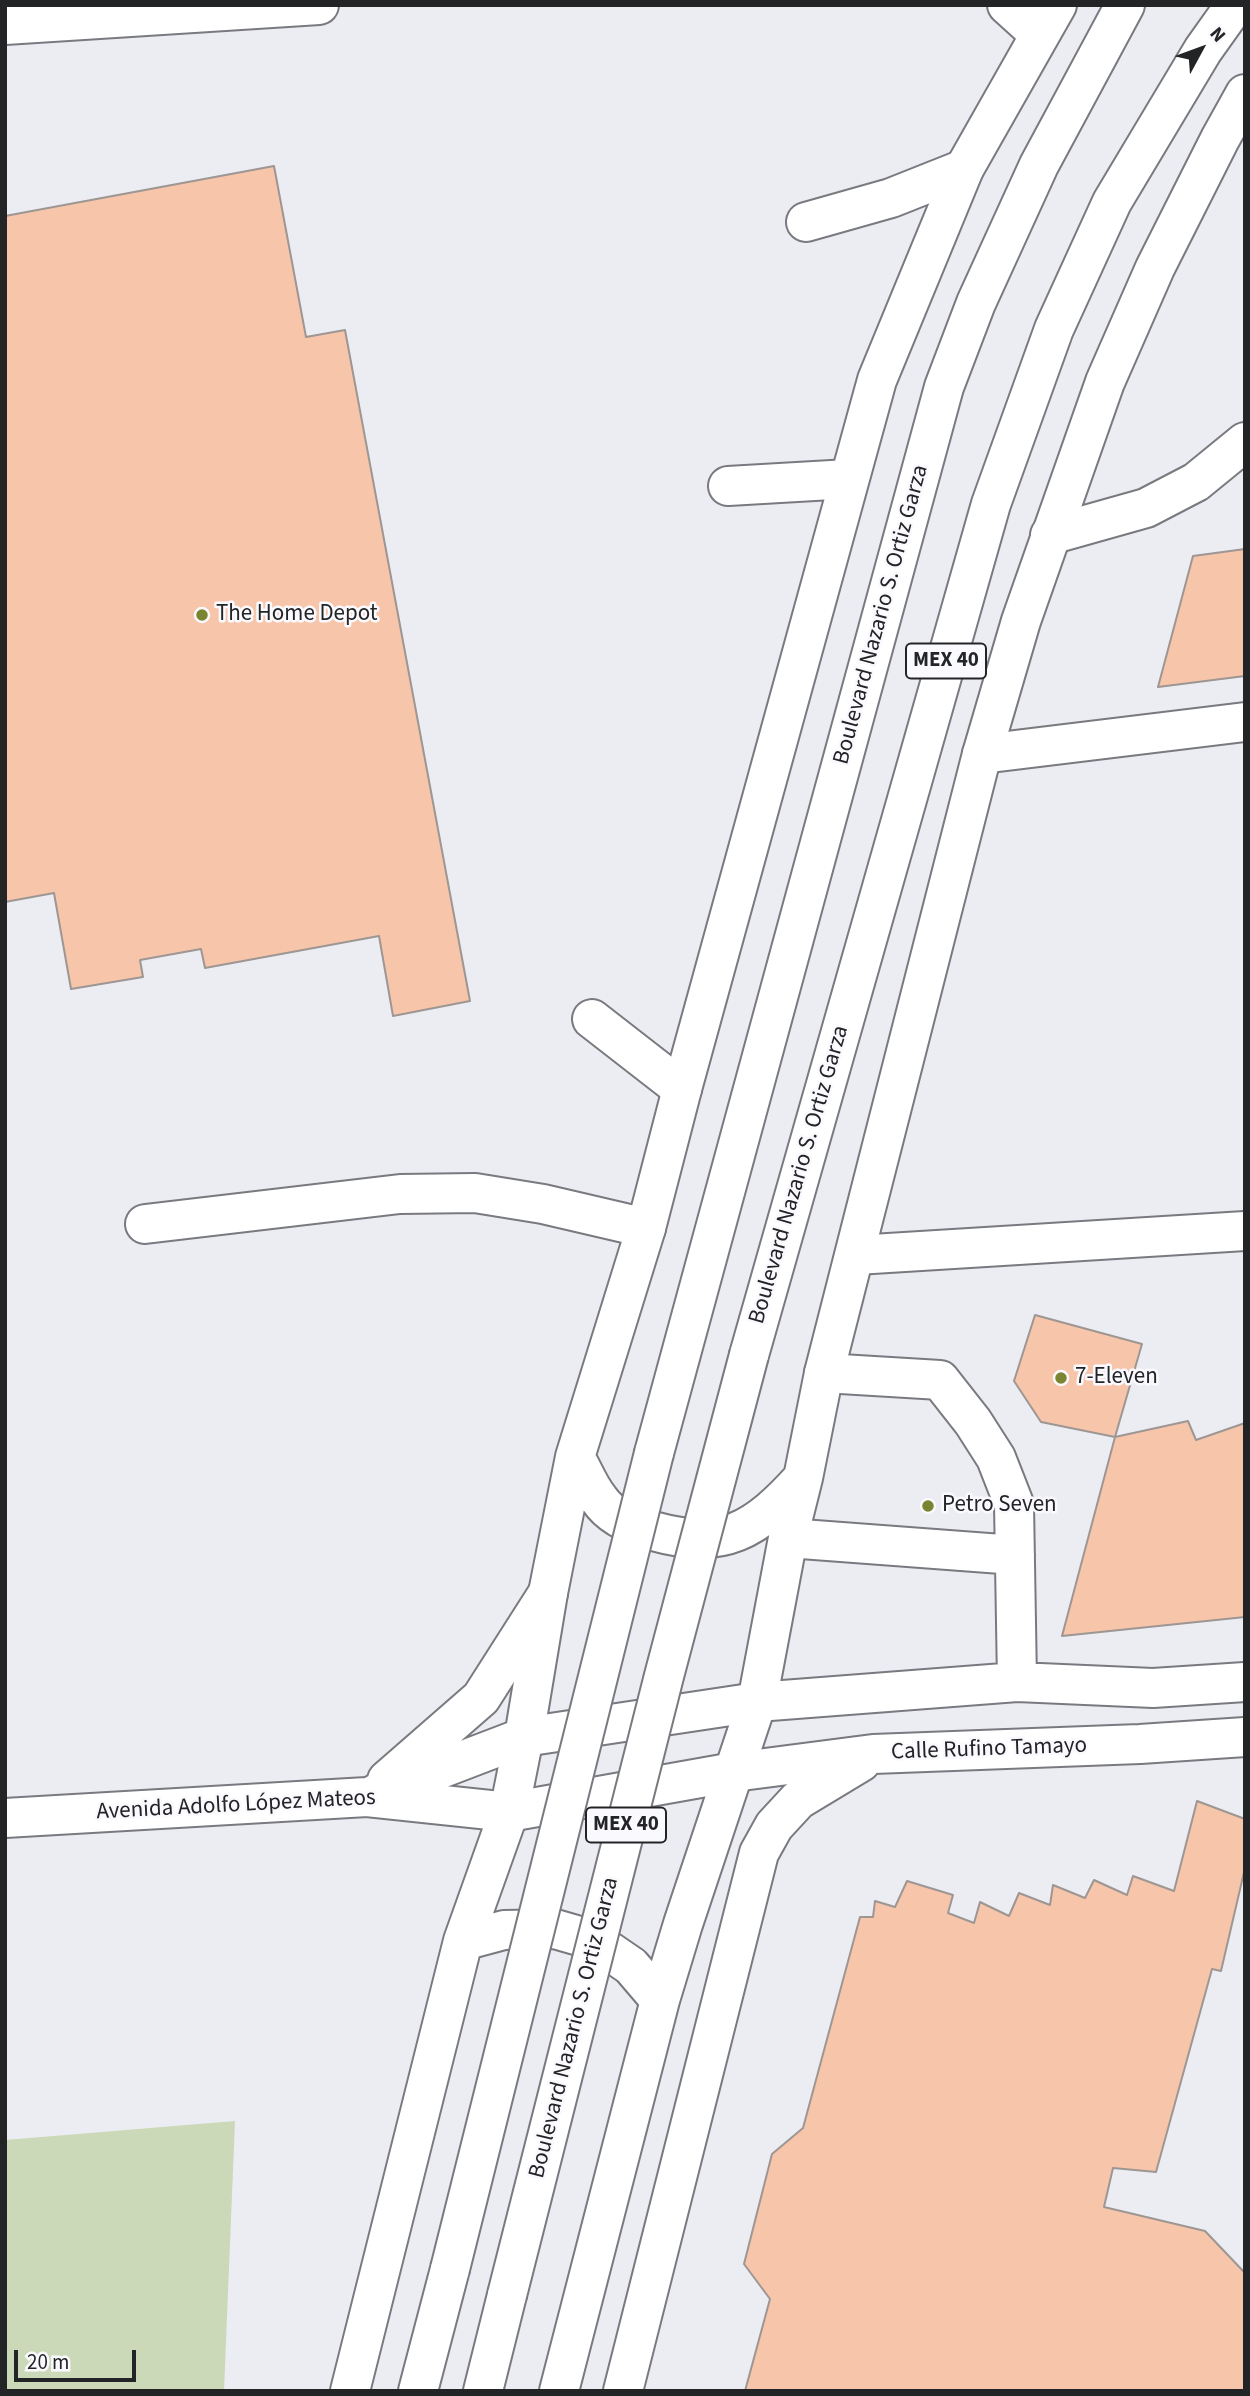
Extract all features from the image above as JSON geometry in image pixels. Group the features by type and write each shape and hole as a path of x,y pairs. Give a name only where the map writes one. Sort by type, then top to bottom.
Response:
{"main road":[{"path":"5,25 319,5"},
{"path":"350,2391 463,1941 509,1812 575,1457 646,1228 877,380 964,169 1048,20 1007,5"},
{"name":"Boulevard Nazario S. Ortiz Garza","path":"418,2391 654,1453 944,387 976,303 1039,165 1125,5"},
{"name":"Boulevard Nazario S. Ortiz Garza","path":"483,2391 660,1690 749,1355 991,504 1054,329 1112,202 1203,50 1235,5"},
{"path":"559,2391 660,2000 757,1703 788,1538 824,1373 982,754 1021,621 1105,382 1161,256 1245,94"},
{"path":"806,222 891,198 964,169"},
{"path":"1050,535 1146,508 1196,482 1245,442"},
{"path":"728,486 849,479"},
{"path":"982,754 1245,722"},
{"path":"592,1019 682,1089"},
{"path":"145,1224 400,1194 475,1193 543,1203 646,1228"},
{"path":"856,1255 1245,1231"},
{"path":"824,1373 940,1380 974,1422 996,1458 1014,1504 1017,1682"},
{"path":"575,1457 599,1501 629,1525 682,1539 721,1538 754,1523 785,1498 803,1478"},
{"path":"788,1538 1015,1555"},
{"path":"367,1797 481,1698 548,1593"},
{"path":"367,1797 524,1737 757,1703 1017,1682 1153,1688 1245,1682"},
{"name":"Calle Rufino Tamayo","path":"509,1812 734,1772 873,1755 1245,1737"},
{"path":"623,2391 759,1853 774,1826 798,1800 873,1755"},
{"name":"Avenida Adolfo López Mateos","path":"5,1818 367,1797 509,1812"},
{"path":"463,1941 504,1930 555,1929 593,1940 631,1966 660,2000"}],"green space":[{"path":"235,2121 224,2391 5,2391 5,2140"}],"building":[{"name":"The Home Depot","path":"274,166 306,337 345,330 470,1001 393,1016 379,936 205,968 201,949 140,960 143,977 71,989 54,893 5,902 5,216"},
{"path":"1245,549 1245,676 1158,687 1193,556"},
{"path":"1035,1315 1142,1344 1115,1437 1041,1422 1014,1381"},
{"path":"1188,1421 1196,1440 1245,1423 1245,1617 1062,1636 1115,1437"},
{"path":"1197,1801 1245,1819 1245,1868 1221,1971 1212,1969 1156,2172 1113,2168 1104,2207 1205,2231 1245,2273 1245,2391 745,2391 770,2299 744,2264 772,2154 803,2128 860,1917 873,1917 875,1901 895,1907 907,1881 953,1895 948,1913 974,1923 980,1902 1009,1916 1019,1893 1050,1905 1053,1885 1085,1898 1094,1880 1127,1895 1133,1876 1174,1891"}],"place":[{"name":"The Home Depot","path":"202,615"},
{"name":"7-Eleven","path":"1061,1378"},
{"name":"Petro Seven","path":"928,1506"}]}
